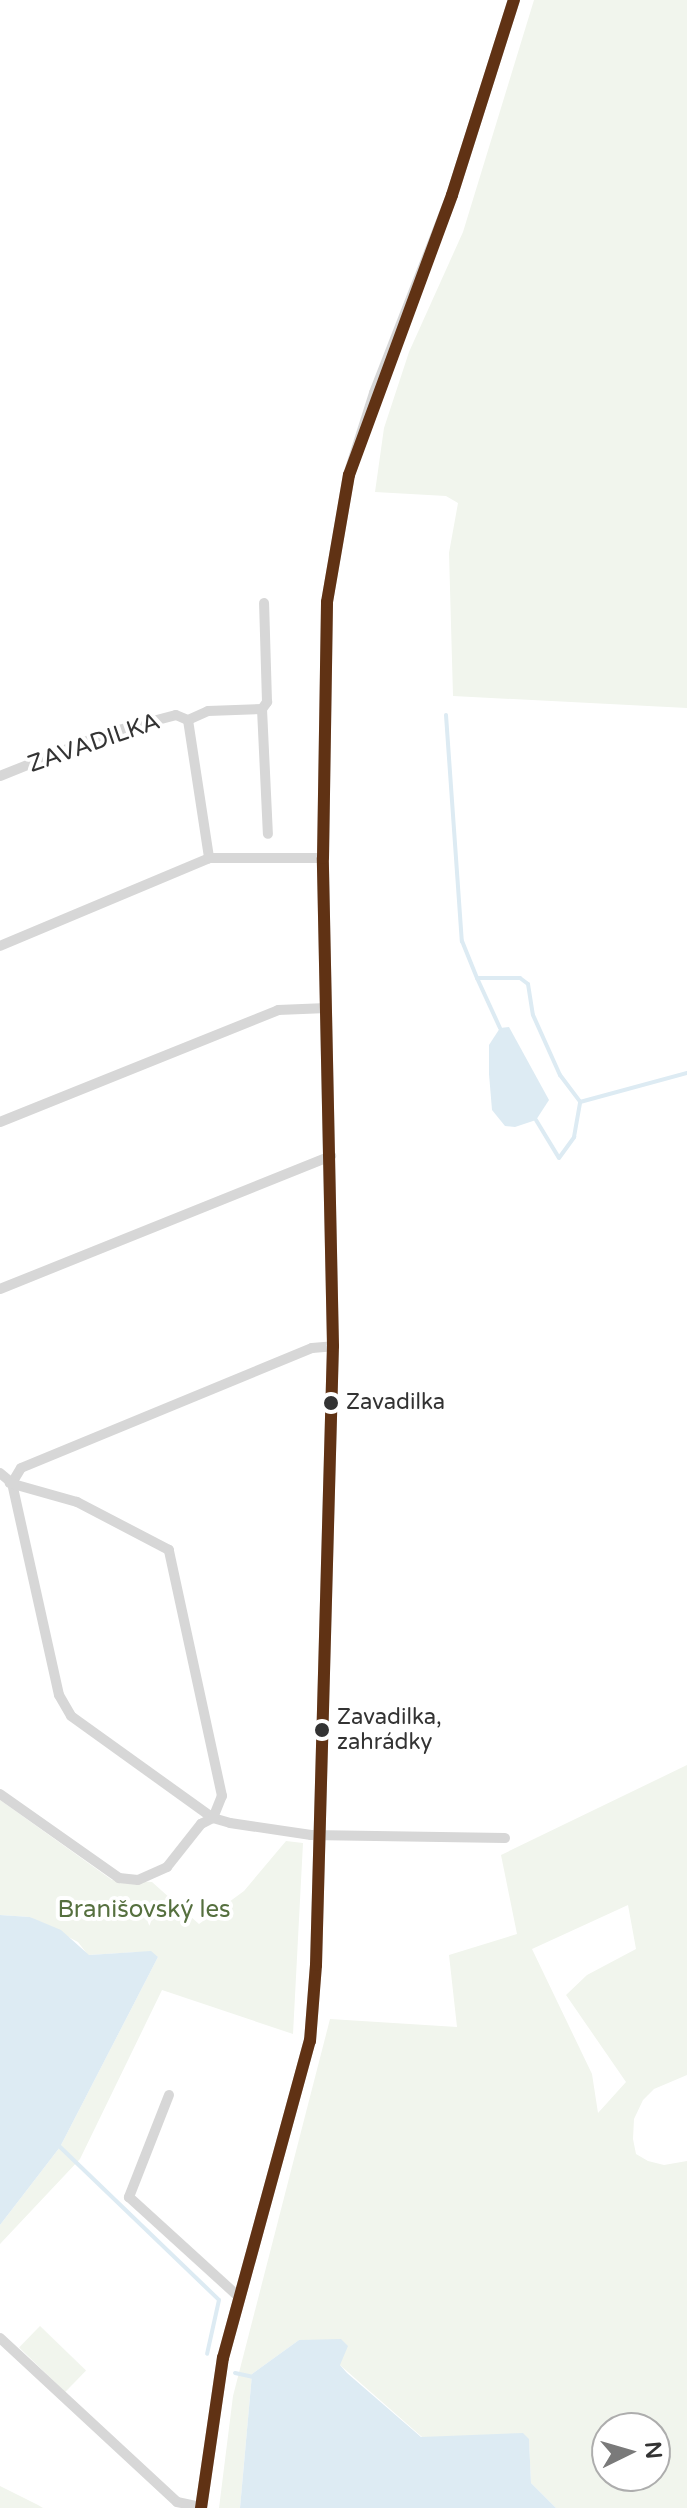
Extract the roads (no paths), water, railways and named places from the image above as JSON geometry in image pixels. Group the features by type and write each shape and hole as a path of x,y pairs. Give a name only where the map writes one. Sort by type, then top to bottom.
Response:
{"street":[{"path":"0,2338 177,2502 201,2508 212,2411 239,2297 310,2041 320,1835 333,1346 323,858 327,602 342,500 375,393 452,195 514,0"},
{"path":"264,603 267,702 262,709 268,834"},
{"name":"ZAVADILKA","path":"0,776 107,733 176,715 188,720 208,711 262,709"},
{"name":"ZAVADILKA","path":"188,720 209,858"},
{"path":"0,946 209,858 323,858"},
{"path":"0,1122 278,1010 327,1008"},
{"path":"0,1289 331,1156"},
{"path":"12,1483 21,1468 312,1348 333,1346"},
{"path":"0,1473 12,1483 64,1707 213,1818 320,1835 505,1838"},
{"path":"0,1482 12,1483 121,1521 169,1550 222,1796 213,1818 201,1824 167,1867 138,1880 119,1878 0,1794"},
{"path":"169,2095 129,2197 239,2297"}],"waterway":[{"path":"446,715 462,941 477,978 520,978 528,984 533,1015 560,1075 580,1102 687,1073"},
{"path":"477,978 500,1028"},
{"path":"536,1120 559,1158 574,1137 580,1102"},
{"path":"58,2145 219,2300 207,2354"},
{"path":"235,2373 254,2377"}],"place":[{"name":"Zavadilka","path":"331,1403"},
{"name":"Zavadilka, zahrádky","path":"322,1730"}],"park label":[{"name":"Branišovský les","path":"144,1910"}]}
